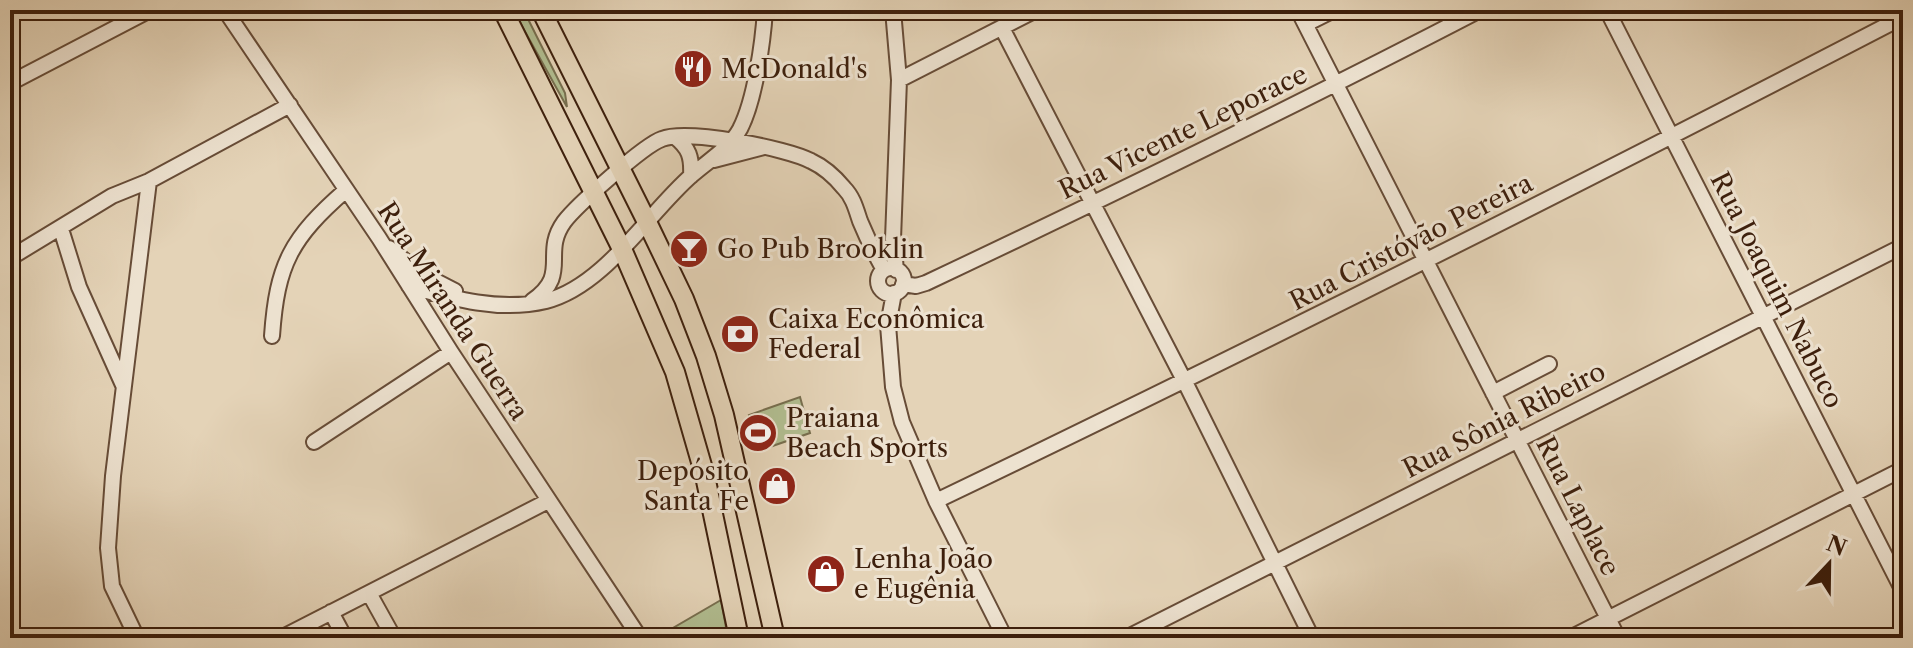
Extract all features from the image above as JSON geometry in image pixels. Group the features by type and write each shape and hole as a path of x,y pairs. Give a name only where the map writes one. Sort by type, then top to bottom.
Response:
{"main road":[{"path":"503,10 622,249 675,372 705,476 739,638"},
{"path":"543,11 684,299 706,356 724,415 775,638"}],"street":[{"path":"10,83 150,10"},
{"name":"Rua Miranda Guerra","path":"225,10 379,238 640,638"},
{"path":"409,286 438,290 481,303 528,304 550,300 579,284 622,249 691,176 731,142 742,125 747,107 759,56 765,10"},
{"path":"893,10 899,80 893,239 890,270 879,278 879,286 885,292 899,289"},
{"path":"899,80 1036,10"},
{"name":"Rua Laplace","path":"1298,10 1618,638"},
{"path":"1306,24 1334,10"},
{"name":"Rua Vicente Leporace","path":"899,289 926,283 1092,204 1480,10"},
{"name":"Rua Joaquim Nabuco","path":"1607,10 1903,591"},
{"name":"Rua Cristóvão Pereira","path":"936,501 1185,382 1903,17"},
{"path":"1002,28 1185,382 1312,638"},
{"path":"10,258 112,196 149,181 290,105"},
{"path":"675,137 690,154 691,176"},
{"path":"528,304 547,289 555,268 553,246 556,234 566,219 653,143 675,137 764,147 790,152 824,169 850,195 871,244 890,270 902,276 888,325 893,387 902,422 936,501 1005,638"},
{"path":"712,160 764,147"},
{"path":"137,638 112,586 108,548 113,476 149,181"},
{"path":"272,336 278,285 289,254 315,218 346,190"},
{"path":"61,229 79,287 124,386"},
{"path":"379,238 438,290"},
{"path":"871,244 880,250 885,249 893,239"},
{"name":"Rua Sônia Ribeiro","path":"1126,638 1903,246"},
{"path":"555,268 566,280 579,284"},
{"path":"409,286 420,273"},
{"path":"428,316 438,290"},
{"path":"314,442 451,352"},
{"path":"1493,393 1549,364"},
{"path":"1570,638 1903,469"},
{"path":"281,638 548,501"},
{"path":"369,593 394,638"},
{"path":"331,612 345,638"}],"green space":[{"path":"513,10 523,10 565,93 567,107"},
{"path":"800,397 810,433 761,450 749,415"},
{"path":"721,600 728,638 662,638 661,635"}],"place":[{"name":"McDonald's","path":"693,69"},
{"name":"Go Pub Brooklin","path":"689,249"},
{"name":"Caixa Econômica Federal","path":"740,334"},
{"name":"Praiana Beach Sports","path":"758,433"},
{"name":"Depósito Santa Fe","path":"777,486"},
{"name":"Lenha João e Eugênia","path":"826,574"}]}
